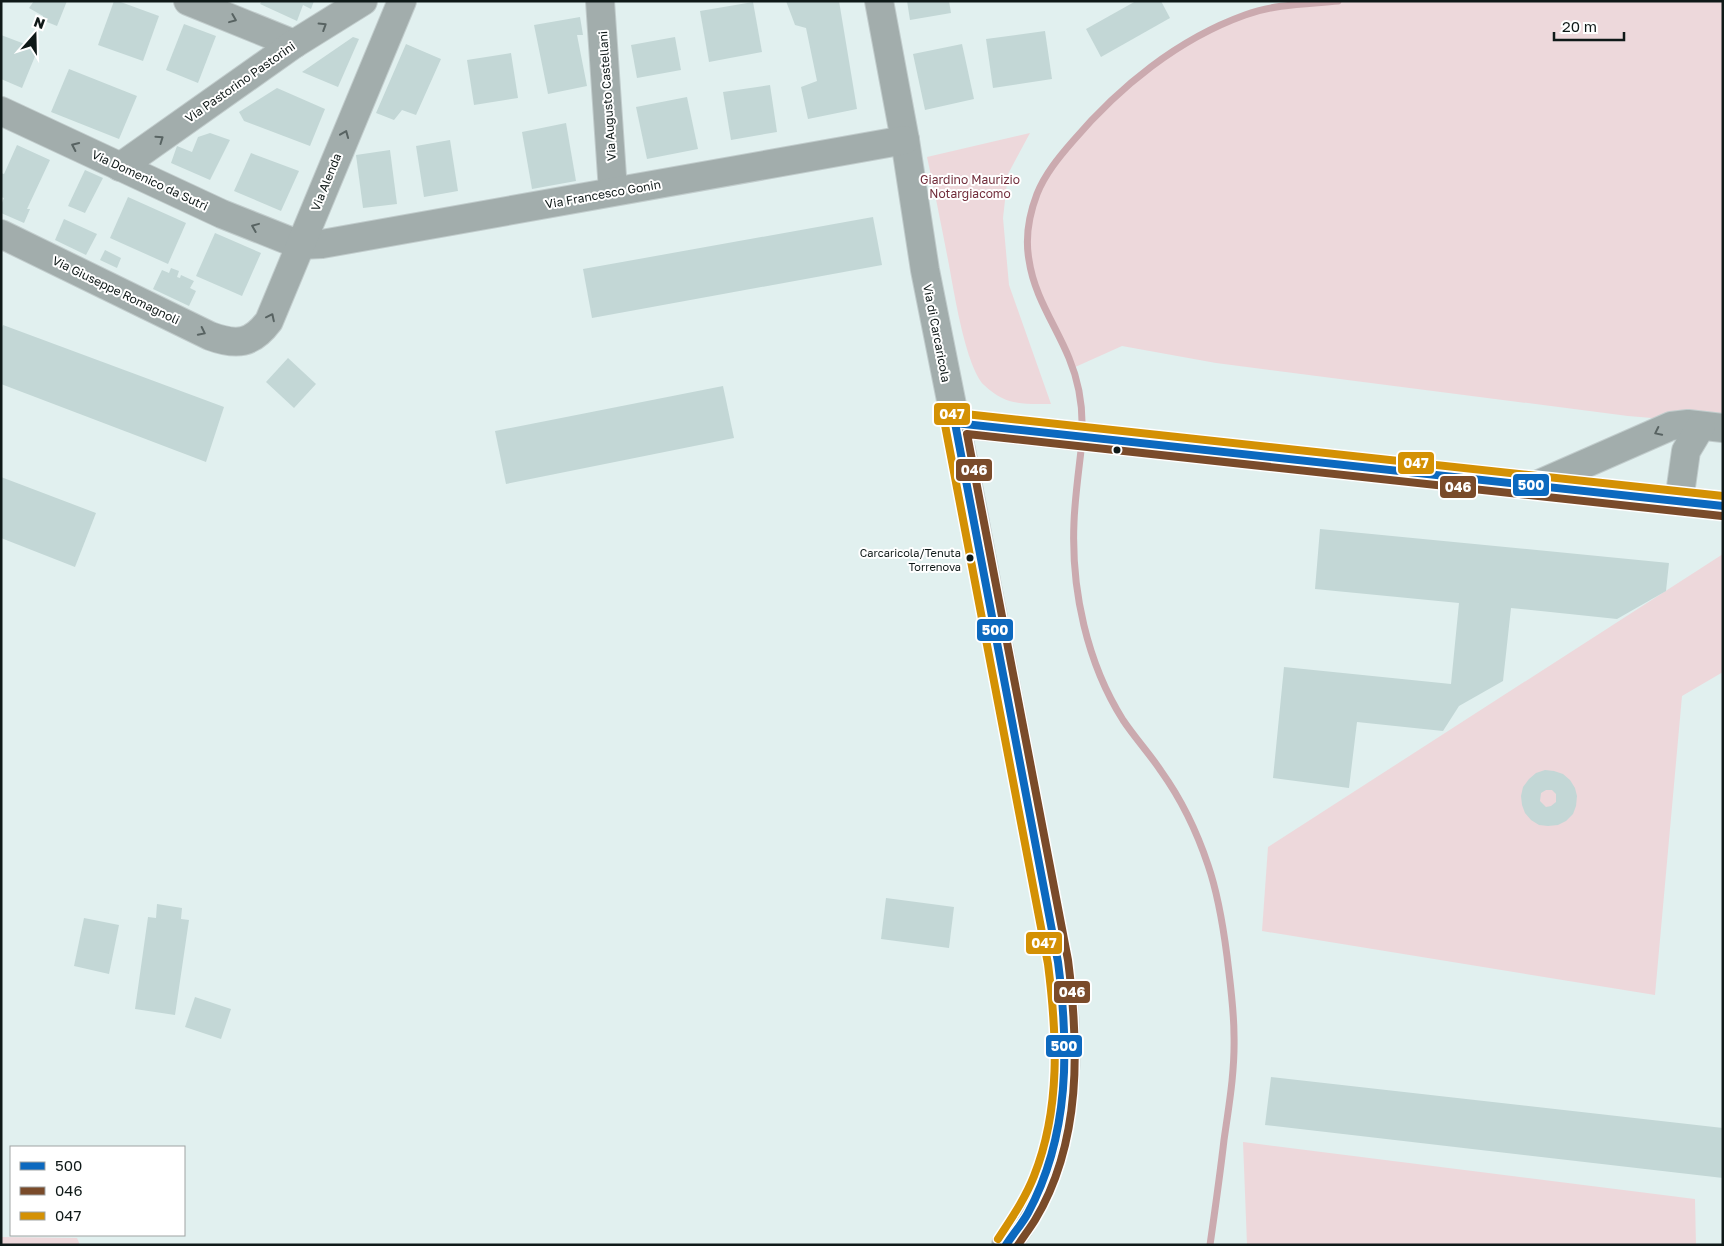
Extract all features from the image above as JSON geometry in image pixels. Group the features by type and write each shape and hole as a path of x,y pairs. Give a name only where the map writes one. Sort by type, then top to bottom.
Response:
{"street":[{"path":"188,1 294,44"},
{"name":"Via Pastorino Pastorini","path":"120,167 294,44 363,1"},
{"name":"Via Alenda","path":"233,342 244,342 252,338 270,321 402,1"},
{"name":"Via Augusto Castellani","path":"600,1 613,191"},
{"name":"Via di Carcaricola","path":"879,1 905,140 925,270 956,423 1058,962 1067,1038 1064,1104 1052,1157 1031,1208 1006,1245"},
{"name":"Via Domenico da Sutri","path":"1,111 194,202 300,245"},
{"name":"Via Francesco Gonin","path":"300,245 316,245 905,140"},
{"name":"Via Giuseppe Romagnoli","path":"1,234 210,336 233,342"},
{"path":"956,423 1723,506"},
{"path":"1538,485 1671,426 1688,424 1712,427"},
{"path":"1679,501 1684,455 1689,444 1712,427"}],"green space":[{"path":"1338,1 1723,1 1723,424 1628,416 1216,363 1122,346 1073,368 1035,288 1028,260 1027,243 1032,210 1040,186 1053,166 1091,121 1131,83 1176,49 1200,35 1224,23 1260,10"},
{"name":"Giardino Maurizio Notargiacomo","path":"1030,133 1008,174 1003,218 1009,285 1051,404 1023,404 1007,400 992,392 978,376 966,346 927,157"},
{"path":"1723,554 1723,672 1682,696 1655,995 1262,931 1268,847"},
{"path":"1243,1142 1695,1199 1696,1245 1247,1245"},
{"path":"1,1237 77,1238 80,1245 1,1245"}],"building":[{"path":"34,1 67,1 57,26 42,20 43,16 29,8"},
{"path":"114,1 159,16 143,61 98,45"},
{"path":"262,1 314,1 311,9 303,5 297,21 260,4"},
{"path":"786,1 839,1 857,109 808,119 801,87 817,81 806,28 795,25"},
{"path":"907,1 949,1 951,13 910,20"},
{"path":"1136,1 1161,1 1170,18 1101,57 1086,29"},
{"path":"753,2 762,52 709,62 700,11"},
{"path":"580,17 583,35 577,35 587,86 548,94 534,25"},
{"path":"184,24 216,36 198,83 166,70"},
{"path":"1045,31 1052,79 993,88 986,39"},
{"path":"1,35 38,49 22,88 1,79"},
{"path":"353,37 359,39 338,87 302,72"},
{"path":"675,37 681,70 637,78 631,45"},
{"path":"406,44 441,59 416,115 402,110 394,120 376,113"},
{"path":"962,44 974,99 925,110 913,54"},
{"path":"511,53 518,98 474,105 467,60"},
{"path":"69,69 137,96 119,139 51,112"},
{"path":"770,85 777,132 731,140 723,92"},
{"path":"277,88 325,109 310,146 244,121 239,112"},
{"path":"687,97 698,149 647,159 636,107"},
{"path":"566,123 576,181 532,189 522,132"},
{"path":"210,133 230,140 210,180 171,163 177,146 192,152 198,137"},
{"path":"450,140 458,191 424,197 416,146"},
{"path":"17,145 50,160 27,209 30,209 24,223 1,213 1,205 4,198 1,197 1,173 4,174"},
{"path":"390,150 397,204 363,208 356,155"},
{"path":"251,153 299,171 281,211 234,191"},
{"path":"85,170 103,178 85,213 68,206"},
{"path":"128,197 186,223 168,264 110,238"},
{"path":"873,217 882,265 592,318 583,269"},
{"path":"64,219 97,234 86,255 55,240"},
{"path":"215,233 261,253 242,296 196,276"},
{"path":"105,250 121,258 117,268 100,260"},
{"path":"171,268 179,271 177,277 180,278 181,275 194,281 190,288 196,291 189,306 153,289 162,270 169,273"},
{"path":"3,325 224,407 206,462 1,384 1,330"},
{"path":"288,358 316,384 294,408 266,382"},
{"path":"723,386 734,438 506,484 495,431"},
{"path":"1,477 96,513 75,567 1,538"},
{"path":"1320,529 1669,563 1666,591 1617,619 1511,608 1503,681 1459,706 1443,731 1357,722 1349,788 1273,778 1284,667 1451,684 1459,603 1315,589"},
{"path":"1545,770 1563,774 1575,788 1577,796 1576,806 1573,814 1566,821 1558,825 1539,825 1525,813 1521,796 1523,787 1536,773","holes":["1546,790 1552,790 1556,794 1556,802 1546,807 1540,801 1541,793"]},
{"path":"886,898 954,907 949,948 881,939"},
{"path":"157,904 182,908 181,919 189,920 175,1015 135,1009 148,917 156,918"},
{"path":"84,918 119,925 109,974 74,966"},
{"path":"195,997 231,1009 221,1039 185,1027"},
{"path":"1271,1077 1723,1128 1723,1178 1265,1125"}],"waterway":[{"path":"1082,432 1082,413 1078,385 1064,346 1040,298 1029,260 1027,243 1030,218 1037,194 1044,180 1068,147 1091,121 1130,84 1173,51 1220,25 1256,11 1291,5 1338,1"},
{"path":"1082,442 1075,502 1075,574 1084,625 1091,650 1110,698 1123,720 1168,782 1194,828 1212,876 1224,933 1233,1005 1234,1062 1210,1245"}],"transit line":[{"name":"047","path":"998,1239 1026,1193 1043,1150 1053,1098 1055,1044 1048,964 945,425 948,416 956,413 1723,496"},
{"name":"500","path":"955,423 1058,962 1064,1026 1063,1090 1059,1122 1052,1153 1042,1183 1028,1213 1006,1245"},
{"name":"500","path":"955,423 1723,506"},
{"name":"046","path":"1018,1245 1035,1220 1050,1190 1062,1159 1073,1093 1075,1059 1072,993 1068,960 967,434 1722,516"}],"place":[{"name":"Carcaricola/Tenuta Torrenova","path":"970,558"}]}
